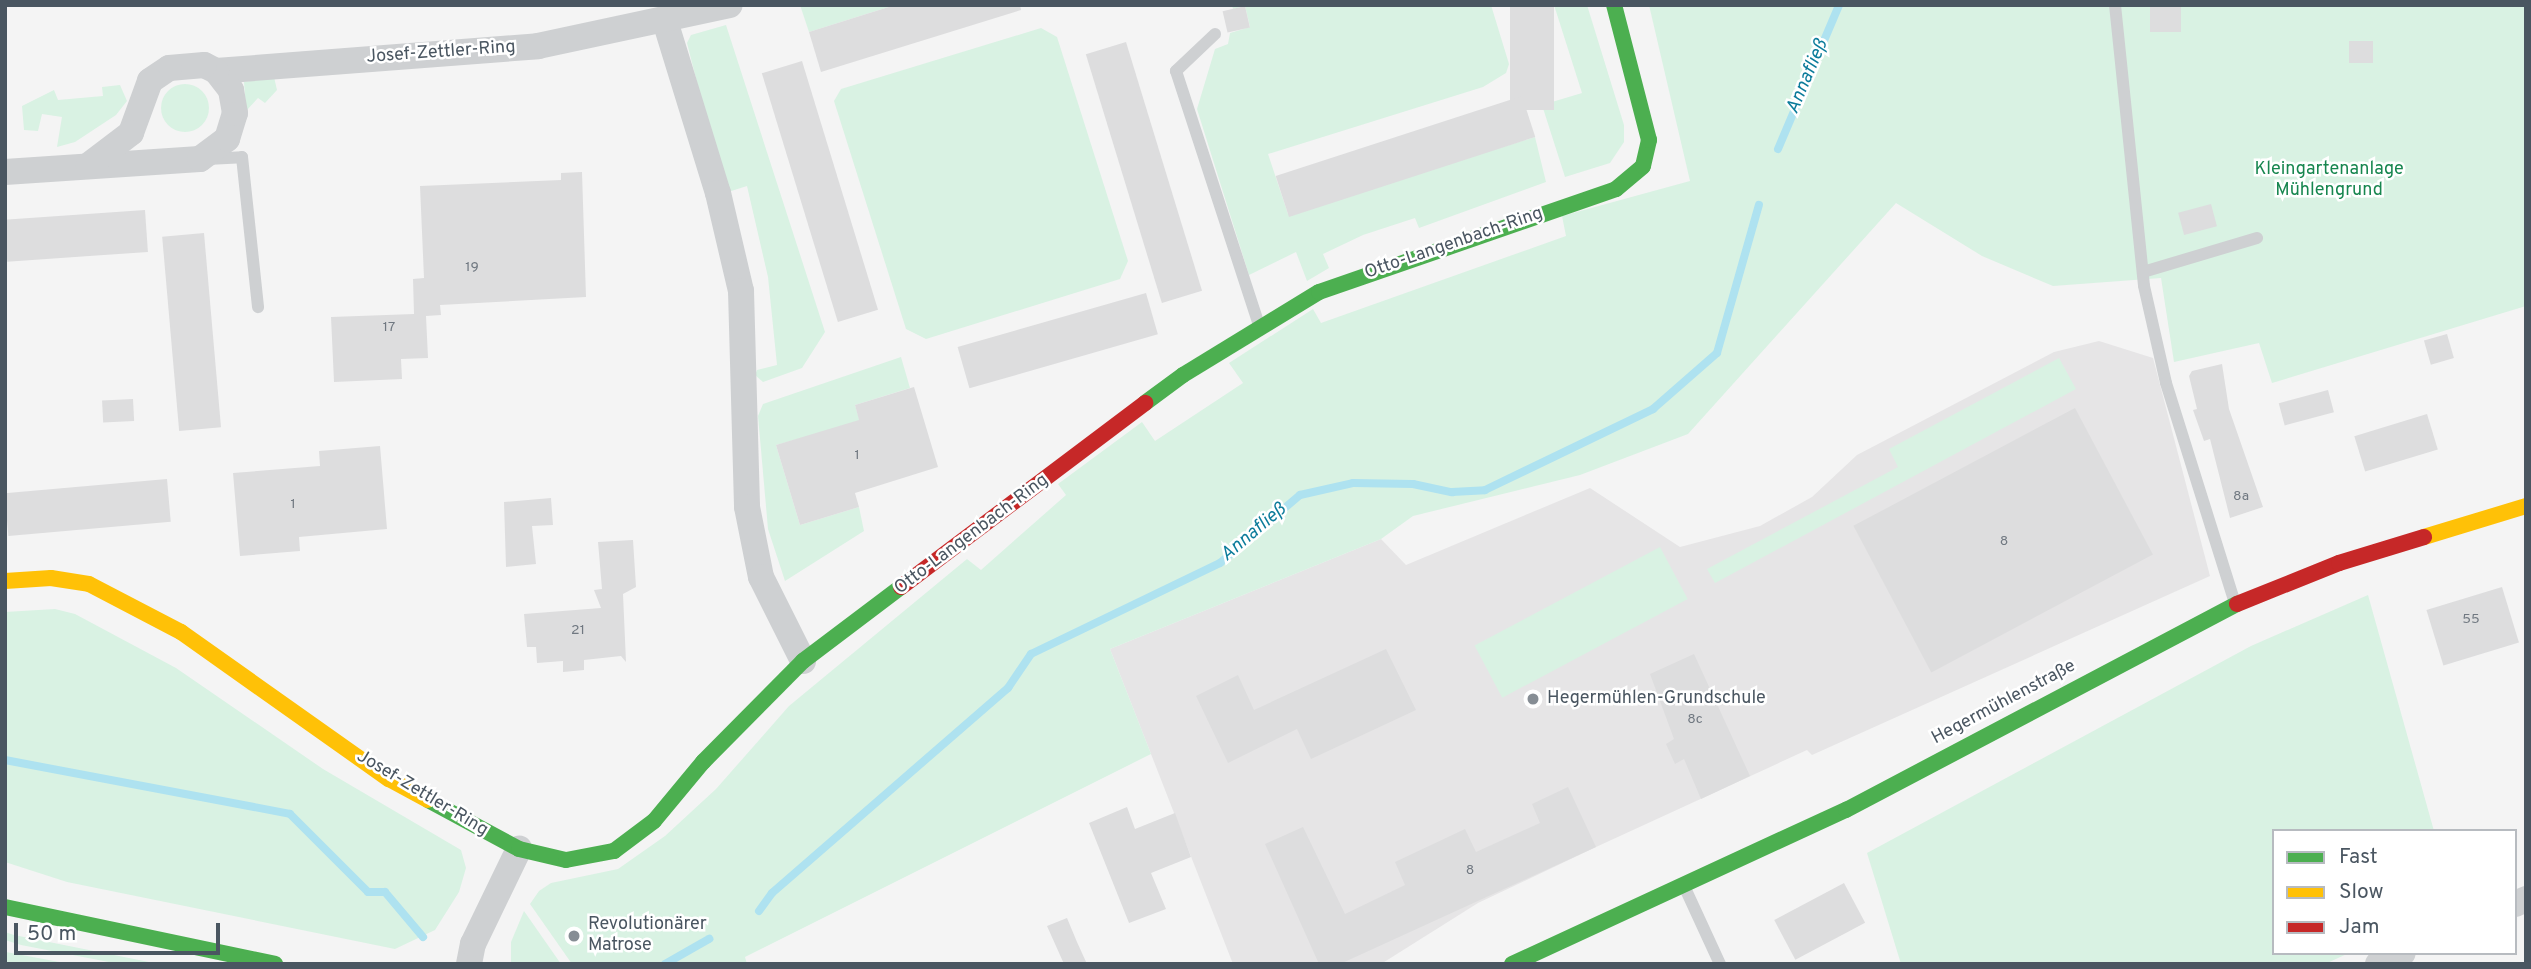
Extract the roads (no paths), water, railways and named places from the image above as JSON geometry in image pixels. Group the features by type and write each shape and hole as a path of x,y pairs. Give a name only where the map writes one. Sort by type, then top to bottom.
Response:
{"street":[{"path":"730,5 665,21 718,193 740,291 747,508 761,577 803,661"},
{"name":"Otto-Langenbach-Ring","path":"803,661 1183,375 1319,292 1615,189 1643,166 1649,140 1641,96 1614,5"},
{"name":"Josef-Zettler-Ring","path":"89,165 131,133 150,81 169,68 188,64 216,71 538,46 665,21"},
{"path":"5,172 200,159 226,139 235,113 231,90 216,71"},
{"name":"Hegermühlenstraße","path":"1512,964 1846,810 2236,605 2339,563 2526,506"},
{"name":"Josef-Zettler-Ring","path":"5,581 51,578 89,584 171,626 390,779 519,849 566,860 614,851 654,821 703,762 803,661"},
{"path":"470,964 473,944 519,849"},
{"path":"5,907 275,964"},
{"path":"2378,964 2398,955"}],"lane":[{"path":"2115,5 2143,272 2166,383 2236,605"},
{"path":"1215,34 1176,71 1261,328"},
{"path":"200,159 242,157 258,307"},
{"path":"2143,272 2257,238"},
{"path":"1684,885 1720,964"}],"waterway":[{"name":"Annafließ","path":"1778,149 1839,5"},
{"name":"Annafließ","path":"759,911 772,893 1008,688 1031,654 1220,563 1300,495 1353,483 1413,484 1452,492 1485,490 1653,409 1717,353 1759,205"},
{"path":"5,760 290,814 368,892 385,892 423,937"},
{"name":"Annafließ","path":"665,964 709,939"}],"place":[{"name":"Hegermühlen-Grundschule","path":"1533,699"},
{"name":"Revolutionärer Matrose","path":"574,936"}],"park label":[{"name":"Kleingartenanlage Mühlengrund","path":"2329,181"}]}
